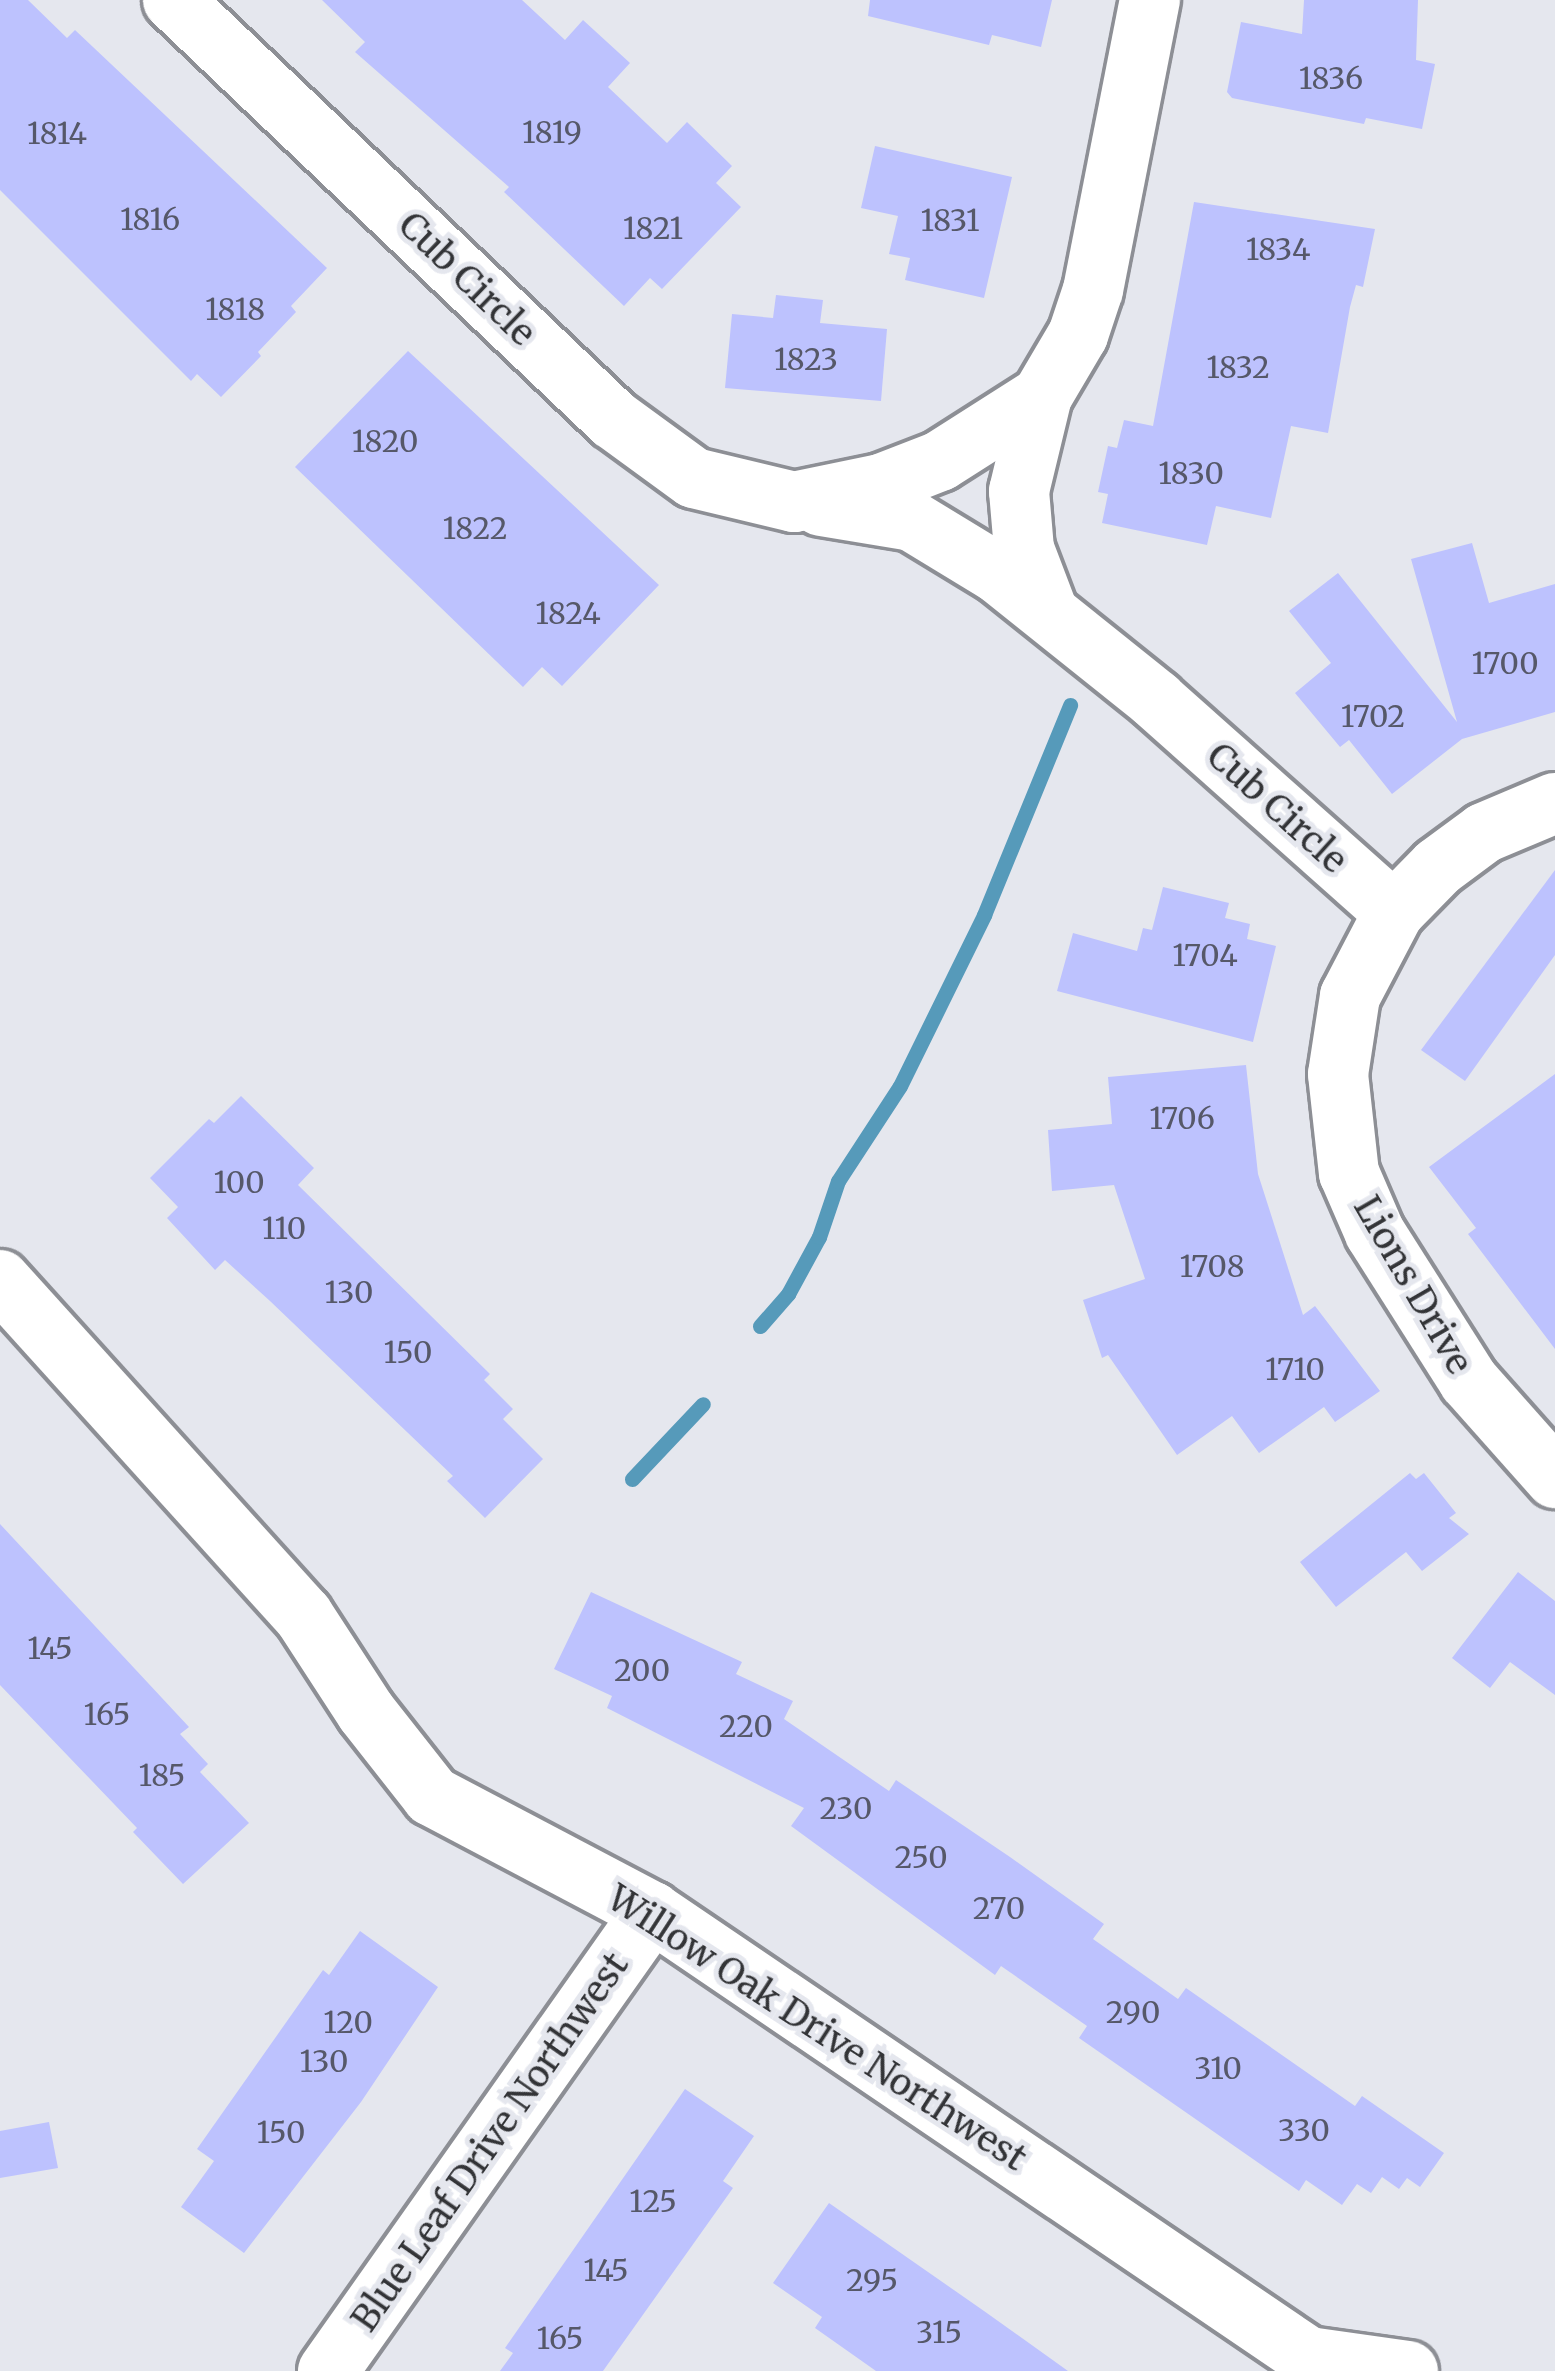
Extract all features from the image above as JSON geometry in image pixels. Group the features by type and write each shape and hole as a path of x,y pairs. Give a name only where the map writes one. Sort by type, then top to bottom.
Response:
{"street":[{"name":"Cub Circle","path":"173,0 613,419 694,478 794,502 912,521 957,545 1048,613 1394,912"},
{"name":"Cub Circle","path":"1048,613 1024,549 1019,491 1042,396 1078,334 1094,290 1150,0"},
{"name":"Cub Circle","path":"794,502 880,484 940,461 1042,396"},
{"name":"Lions Drive","path":"1555,803 1484,833 1438,867 1394,912 1350,996 1342,1034 1340,1123 1349,1172 1405,1286 1502,1424 1555,1478"},
{"name":"Willow Oak Drive Northwest","path":"0,1280 303,1615 366,1712 432,1796 652,1912 1308,2357 1408,2371"},
{"name":"Blue Leaf Drive Northwest","path":"328,2371 652,1912"}],"building":[{"path":"0,0 28,0 67,38 75,30 327,268 291,306 296,312 258,352 261,356 221,397 197,374 191,381 0,190"},
{"path":"322,0 522,0 565,40 583,20 630,63 608,87 667,143 687,122 732,166 716,183 741,207 662,289 650,278 624,306 504,192 509,187 355,52 365,42"},
{"path":"870,0 1052,0 1041,47 992,35 989,45 868,16"},
{"path":"1304,0 1418,0 1416,60 1435,64 1422,129 1366,118 1364,124 1232,98 1227,92 1241,22 1302,34"},
{"path":"875,146 1012,177 984,298 905,280 910,258 889,254 898,216 861,208"},
{"path":"1194,202 1375,229 1363,287 1356,285 1350,307 1328,433 1291,426 1271,518 1216,506 1207,545 1102,523 1108,494 1098,492 1108,446 1117,448 1124,420 1153,426"},
{"path":"776,295 823,300 820,323 887,329 881,401 725,388 732,314 773,318"},
{"path":"408,351 659,585 562,686 542,667 523,687 295,467"},
{"path":"1472,543 1489,603 1555,584 1555,712 1462,739 1392,794 1349,740 1340,747 1295,693 1331,663 1289,611 1338,573 1457,722 1411,559"},
{"path":"1555,870 1555,955 1465,1081 1421,1050"},
{"path":"1163,887 1229,903 1225,918 1250,924 1247,939 1276,946 1253,1042 1057,991 1073,933 1137,951 1143,928 1152,930"},
{"path":"1246,1065 1258,1174 1303,1315 1315,1306 1380,1391 1335,1422 1324,1407 1259,1453 1232,1416 1177,1455 1108,1355 1102,1358 1083,1300 1145,1279 1114,1185 1052,1191 1048,1130 1112,1124 1108,1077"},
{"path":"1555,1074 1555,1349 1468,1234 1476,1228 1429,1167"},
{"path":"241,1096 314,1168 298,1185 490,1374 484,1380 513,1409 503,1419 543,1459 485,1518 447,1481 453,1476 270,1301 225,1260 215,1270 167,1218 178,1207 150,1178 209,1119 214,1123"},
{"path":"1410,1473 1416,1479 1424,1473 1456,1513 1449,1518 1469,1534 1422,1571 1406,1552 1336,1607 1300,1562"},
{"path":"0,1524 189,1727 180,1734 208,1764 200,1772 249,1823 183,1884 133,1832 137,1828 0,1685"},
{"path":"1518,1572 1555,1601 1555,1695 1510,1662 1490,1688 1452,1658"},
{"path":"591,1592 742,1662 736,1674 793,1701 784,1719 889,1791 896,1780 1010,1857 1104,1924 1093,1939 1178,1999 1186,1988 1355,2106 1362,2096 1444,2153 1420,2187 1407,2178 1399,2189 1382,2177 1371,2193 1357,2184 1342,2205 1306,2180 1299,2191 1079,2038 1087,2026 1001,1966 995,1975 791,1826 804,1808 607,1708 612,1696 554,1669"},
{"path":"360,1931 438,1987 361,2102 244,2253 181,2207 214,2161 197,2149 323,1970 329,1975"},
{"path":"685,2089 754,2136 723,2181 733,2188 603,2371 500,2371 513,2353 505,2348"},
{"path":"49,2122 58,2168 0,2178 0,2131"},
{"path":"829,2203 1068,2371 876,2371 815,2328 822,2317 773,2283"}],"waterway":[{"path":"760,1326 788,1294 819,1237 838,1181 900,1086 984,915 1070,705"},
{"path":"632,1479 703,1404"}]}
